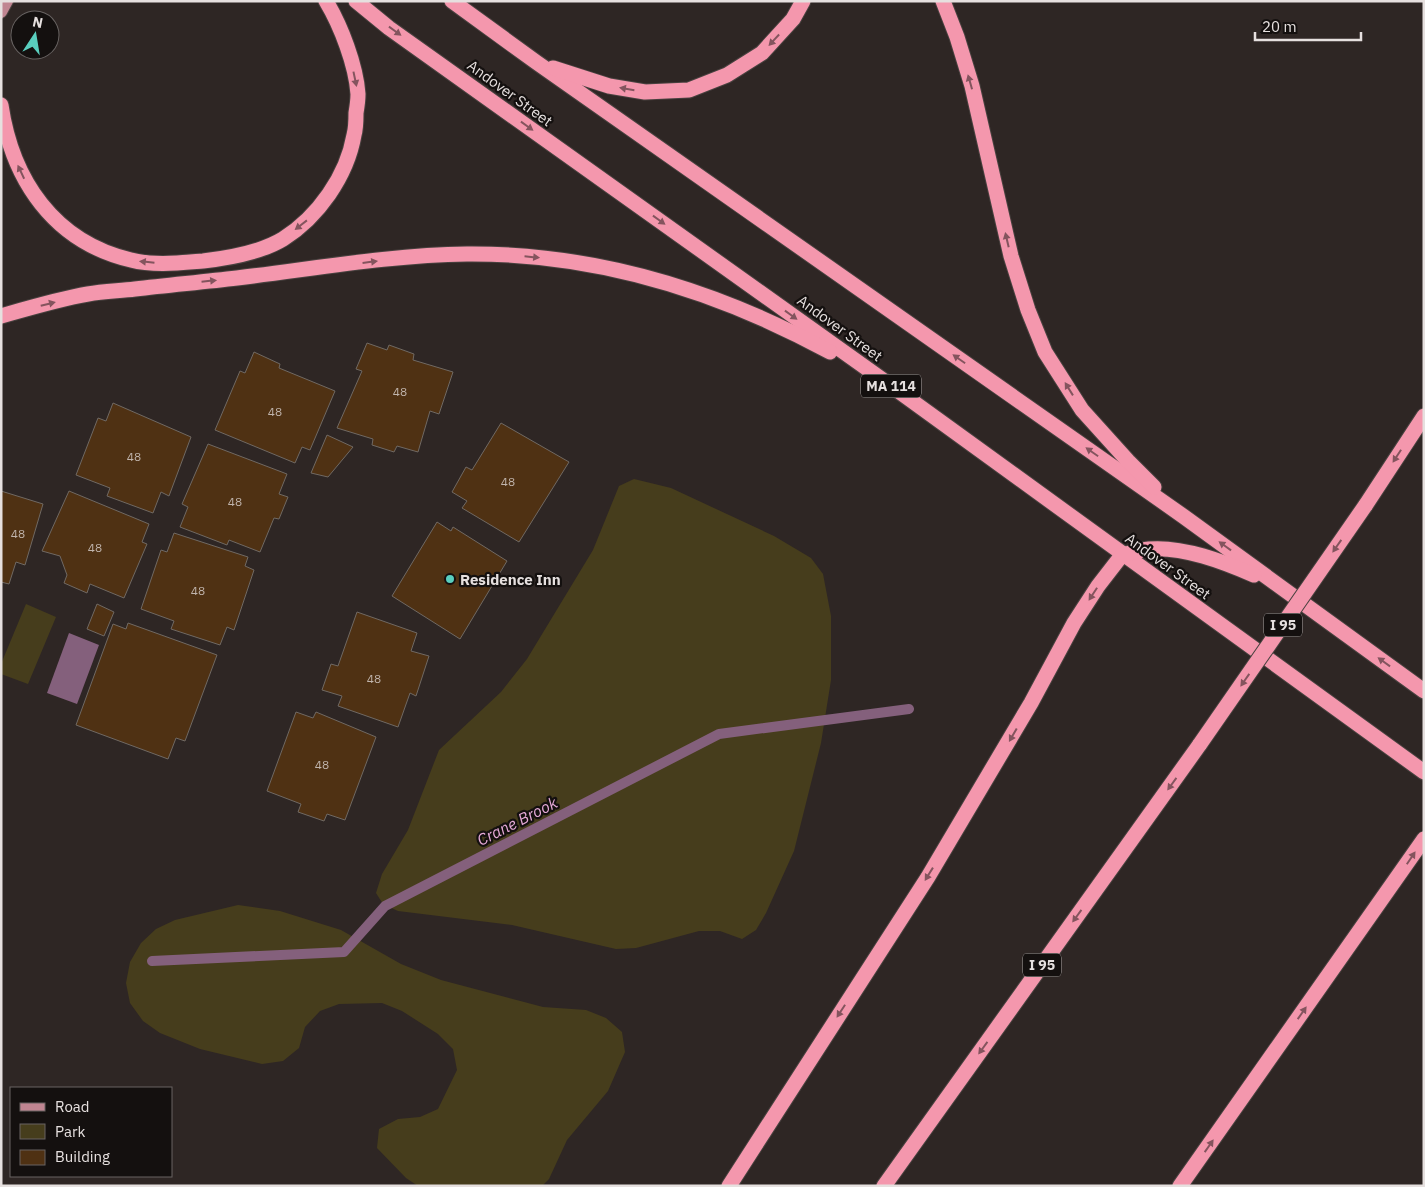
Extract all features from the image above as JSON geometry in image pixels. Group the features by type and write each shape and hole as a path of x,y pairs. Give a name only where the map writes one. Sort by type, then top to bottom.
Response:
{"highway":[{"path":"1,105 9,144 29,189 52,217 83,242 131,260 152,263 179,263 244,254 283,239 308,219 336,183 349,152 354,136 358,94 350,56 335,17 326,1"},
{"name":"Andover Street","path":"356,1 389,28 890,385 1122,555 1424,772"},
{"path":"452,1 1183,516 1424,691"},
{"path":"536,62 609,86 645,92 689,90 727,76 762,53 793,19 803,1"},
{"path":"942,1 957,38 972,86 1011,256 1028,310 1046,352 1082,410 1128,461 1183,516"},
{"path":"1,316 88,294 397,258 466,254 518,256 576,261 629,272 683,288 802,337 890,385"},
{"name":"I 95","path":"884,1186 1200,744 1365,506 1424,416"},
{"path":"729,1186 928,877 1032,703 1074,623 1098,586 1122,555 1150,549 1184,552 1224,562 1278,584"},
{"path":"1180,1186 1424,839"}],"main road":[{"path":"1,12 7,1"}],"green space":[{"path":"634,479 671,488 774,536 811,558 823,574 831,616 831,680 821,743 794,851 766,913 756,930 742,939 720,931 699,931 636,948 616,949 512,925 398,911 383,904 376,893 382,874 408,830 439,750 501,692 527,659 593,550 619,486"},
{"path":"26,604 56,617 28,684 1,674 1,664"},
{"path":"238,905 280,911 341,930 401,964 441,980 543,1007 586,1010 606,1018 622,1032 625,1052 608,1091 567,1140 549,1179 542,1186 418,1186 406,1178 377,1148 379,1129 398,1119 420,1117 438,1109 457,1070 453,1049 438,1034 402,1011 382,1003 339,1004 320,1011 305,1027 299,1048 283,1061 262,1064 200,1049 160,1033 143,1021 130,1003 126,983 130,962 141,943 156,929 175,920"}],"shaded area":[{"path":"69,633 99,645 77,704 47,693"}],"building":[{"path":"367,343 387,350 389,345 414,354 413,360 453,372 439,414 430,411 418,452 397,446 394,452 372,445 373,439 337,428 362,371 356,369"},
{"path":"254,352 280,364 279,368 335,391 310,450 302,447 295,463 215,430 240,371 245,373"},
{"path":"113,403 191,437 169,496 161,492 153,513 107,496 110,488 76,475 98,418 106,421"},
{"path":"501,423 569,462 519,542 462,508 467,501 452,492 466,467 472,470"},
{"path":"327,435 353,447 328,477 311,473"},
{"path":"208,444 287,474 279,494 288,497 279,519 274,518 260,552 229,540 227,545 180,527 188,507 182,504"},
{"path":"1,491 43,504 25,565 16,562 9,584 1,582"},
{"path":"69,491 149,524 142,542 147,544 124,598 90,584 87,593 64,583 67,575 60,556 42,551"},
{"path":"437,522 451,531 453,527 507,561 460,639 392,596"},
{"path":"174,533 248,557 245,566 254,570 234,630 227,627 220,645 171,629 174,621 141,609 161,550 167,552"},
{"path":"97,604 114,612 104,636 87,629"},
{"path":"357,612 417,633 411,651 429,656 416,696 410,693 398,727 338,706 342,696 322,690 331,664 338,666"},
{"path":"128,623 217,655 185,741 176,738 168,759 76,725 113,624 126,629"},
{"path":"296,712 313,718 316,712 376,737 345,820 327,814 324,821 298,812 301,804 267,791"}],"waterway":[{"name":"Crane Brook","path":"152,961 344,952 385,906 719,734 909,709"}],"place":[{"name":"Residence Inn","path":"450,579"}]}
